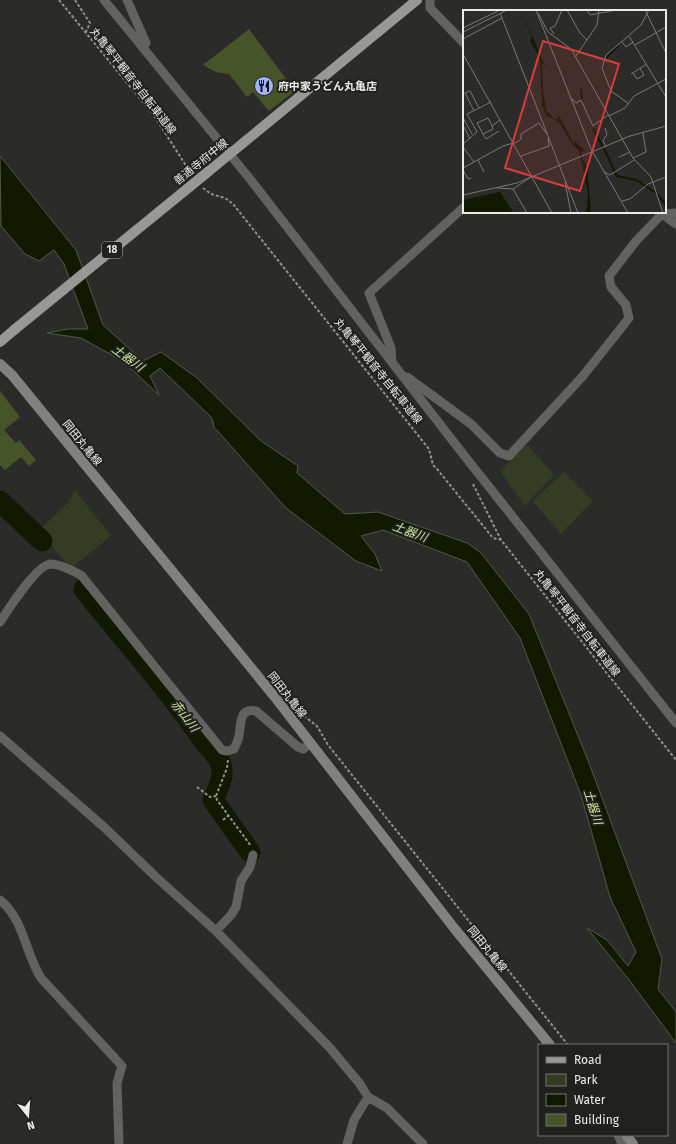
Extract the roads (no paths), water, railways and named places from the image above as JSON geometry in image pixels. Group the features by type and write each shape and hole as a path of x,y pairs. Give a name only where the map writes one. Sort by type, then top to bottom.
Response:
{"main road":[{"name":"善通寺府中線","path":"0,342 417,0"},
{"name":"岡田丸亀線","path":"0,364 12,375 274,696 454,928 549,1044"},
{"path":"627,1136 634,1144"}],"street":[{"path":"104,0 229,155 676,723"},
{"path":"127,0 146,43 142,47"},
{"path":"430,0 430,8 463,42"},
{"path":"392,362 391,348 369,294 463,208"},
{"path":"398,370 471,424 500,453 509,456 583,376 629,318 626,305 611,287 609,276 636,241 661,213 676,213"},
{"path":"661,213 676,224"},
{"path":"0,622 16,599 45,566 52,564 81,575 213,741 222,750 228,751 234,749 238,739 241,718 245,712 249,710 256,711 298,747 303,749 310,744"},
{"path":"0,736 105,828 156,878 216,931 330,1048 360,1084 368,1097 387,1108 423,1144"},
{"path":"216,931 231,915 236,906 241,881 250,867 253,855"},
{"path":"0,900 8,906 14,915 34,967 41,978 122,1066 117,1083 119,1144"},
{"path":"347,1144 354,1120 368,1097"}],"water":[{"name":"土器川","path":"0,156 76,250 103,325 143,361 161,352 197,378 261,441 298,466 297,473 345,514 378,512 467,543 481,553 529,614 589,763 662,959 658,989 676,1012 676,1043 630,981 587,928 607,940 628,966 636,952 610,897 581,795 520,638 467,562 383,530 361,536 375,554 382,571 356,561 286,508 214,427 212,418 160,368 150,376 159,395 123,361 81,338 47,333 68,329 88,329 64,264 54,250 39,261 25,254 1,226"}],"waterway":[{"name":"赤山川","path":"0,501 42,541"},
{"name":"赤山川","path":"84,589 217,756 220,761 222,775 213,800 250,852"}],"place":[{"name":"府中家うどん丸亀店","path":"264,86"}]}
